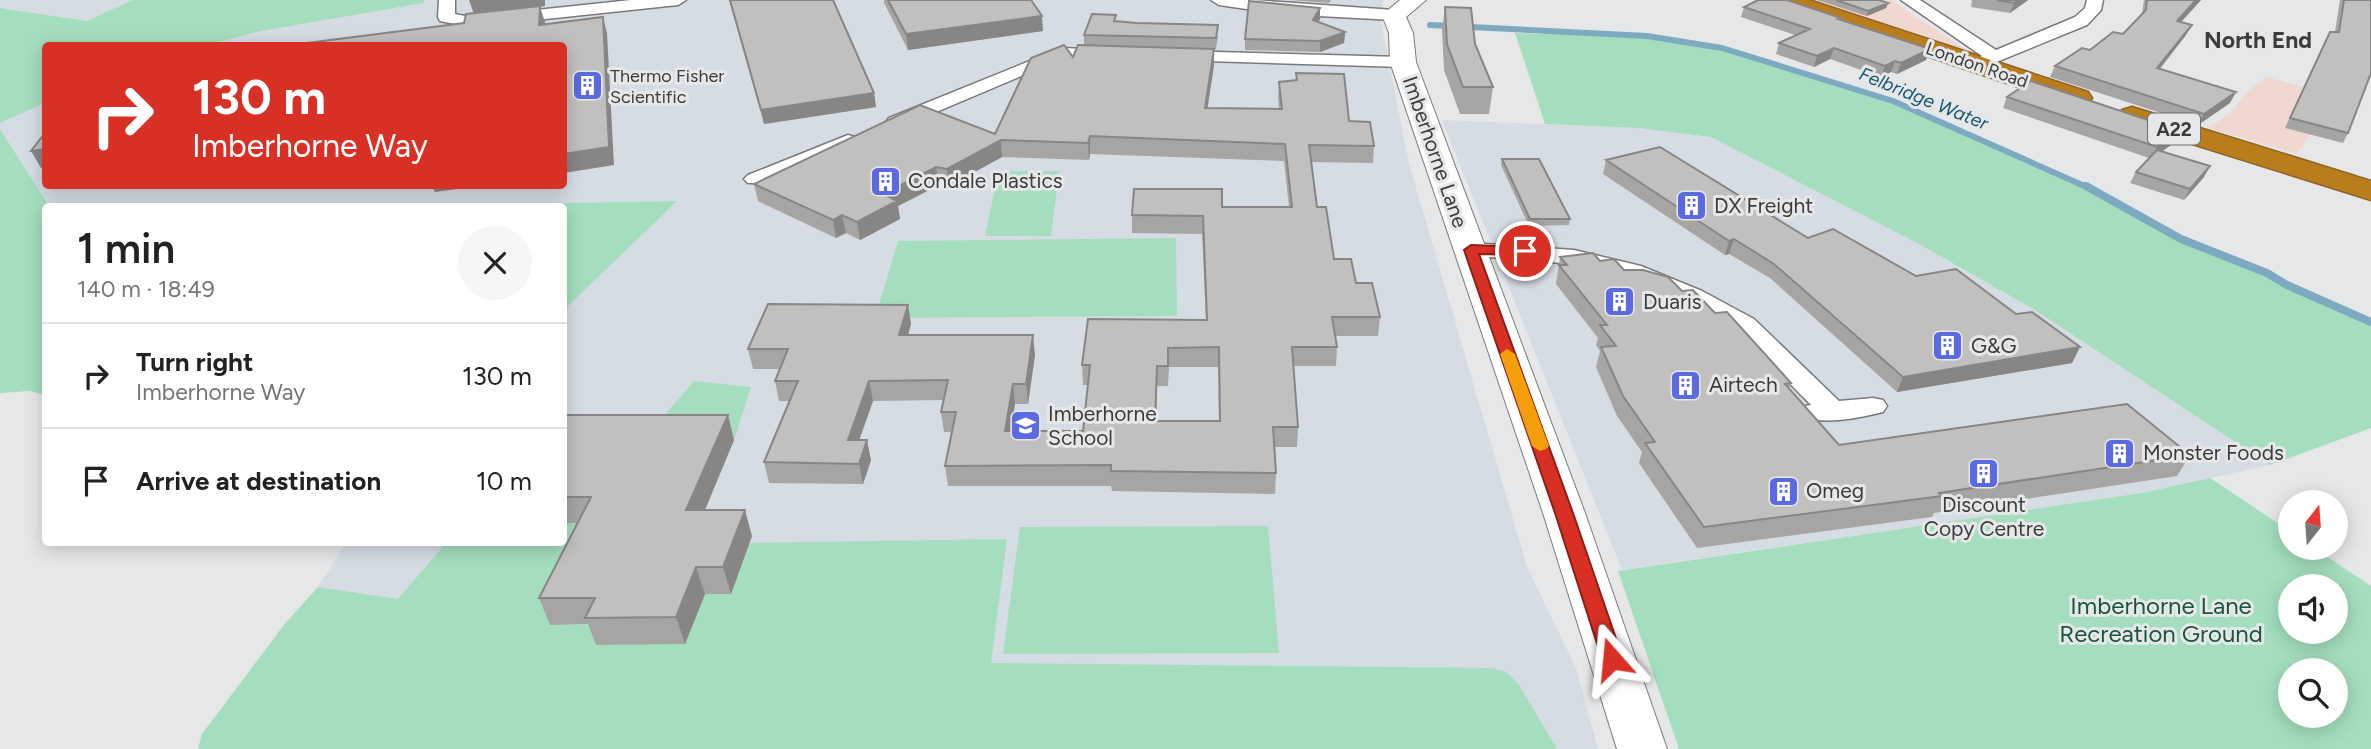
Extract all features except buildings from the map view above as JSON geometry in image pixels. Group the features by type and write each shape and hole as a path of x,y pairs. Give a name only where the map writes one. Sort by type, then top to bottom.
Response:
{"highway":[{"name":"London Road","path":"1785,0 1985,61 2371,191"}],"street":[{"path":"447,0 446,18 470,22 678,0"},
{"path":"1219,0 1281,9 1404,7"},
{"path":"1909,0 1985,61 2081,20 2093,10 2095,0"},
{"name":"Imberhorne Lane","path":"1404,7 1401,33 1403,62 1564,513 1642,749"},
{"path":"755,179 1062,53 1128,55"},
{"path":"1155,56 1403,62"},
{"path":"1471,250 1574,257 1633,271 1693,296 1745,324 1832,410"},
{"path":"1803,414 1873,406"}],"shaded area":[{"path":"0,0 132,0 87,21 0,8"},
{"name":"Imberhorne School","path":"424,0 1383,0 1381,22 1409,164 1527,567 1576,668 1598,749 198,749 202,734 284,625 318,587 344,546 567,546 567,307 676,201 47,203 0,129 0,123 42,104 42,189 567,189 567,42 219,42 256,32 424,3"},
{"path":"1809,0 1891,0 1966,50 1962,51"},
{"path":"2267,77 2303,87 2301,88 2312,94 2333,100 2297,154 2208,128 2231,112 2248,91"},
{"path":"1442,120 1638,128 1711,137 1919,244 2035,310 2270,465 2142,493 1622,570"}],"green space":[{"path":"132,0 424,0 424,3 256,32 219,42 42,42 42,104 0,123 0,8 87,21"},
{"path":"1515,33 1647,36 1710,46 1860,90 2073,179 2181,239 2267,273 2287,285 2371,322 2371,428 2270,465 2035,310 1919,244 1711,137 1638,128 1545,124"},
{"path":"0,129 47,203 42,203 42,394 30,391 0,393"},
{"path":"999,171 1059,171 1051,236 985,236"},
{"path":"677,201 567,307 567,203"},
{"path":"1176,238 1177,316 875,318 898,241"},
{"path":"694,381 751,387 734,440 567,441 567,415 663,417"},
{"name":"Imberhorne Lane Recreation Ground","path":"2210,478 2278,523 2278,560 2332,560 2371,586 2371,749 1679,749 1618,571 2142,493"},
{"path":"567,523 601,523 551,625 605,624 705,594 731,593 750,543 1007,539 991,663 1493,668 1508,673 1519,685 1557,749 198,749 202,734 284,625 318,587 398,599 443,546 567,546"},
{"path":"1268,526 1279,653 1003,654 1020,527"}],"waterway":[{"name":"Felbridge Water","path":"1430,25 1647,36 1722,48 1893,101 2089,188"},
{"name":"Felbridge Water","path":"2086,186 2181,239 2267,273 2287,285 2371,322"}],"slow traffic":[{"path":"1507,354 1540,446"}],"place":[{"name":"Thermo Fisher Scientific","path":"587,86"},
{"name":"Condale Plastics","path":"885,181"},
{"name":"DX Freight","path":"1691,206"},
{"name":"Duaris","path":"1620,302"},
{"name":"G&G","path":"1948,346"},
{"name":"Airtech","path":"1686,385"},
{"name":"Imberhorne School","path":"1025,426"},
{"name":"Monster Foods","path":"2120,453"},
{"name":"Discount Copy Centre","path":"1984,473"},
{"name":"Omeg","path":"1783,491"}],"district":[{"name":"North End","path":"2258,40"}],"route":[{"path":"1525,251 1471,250 1564,513 1612,659"}]}
